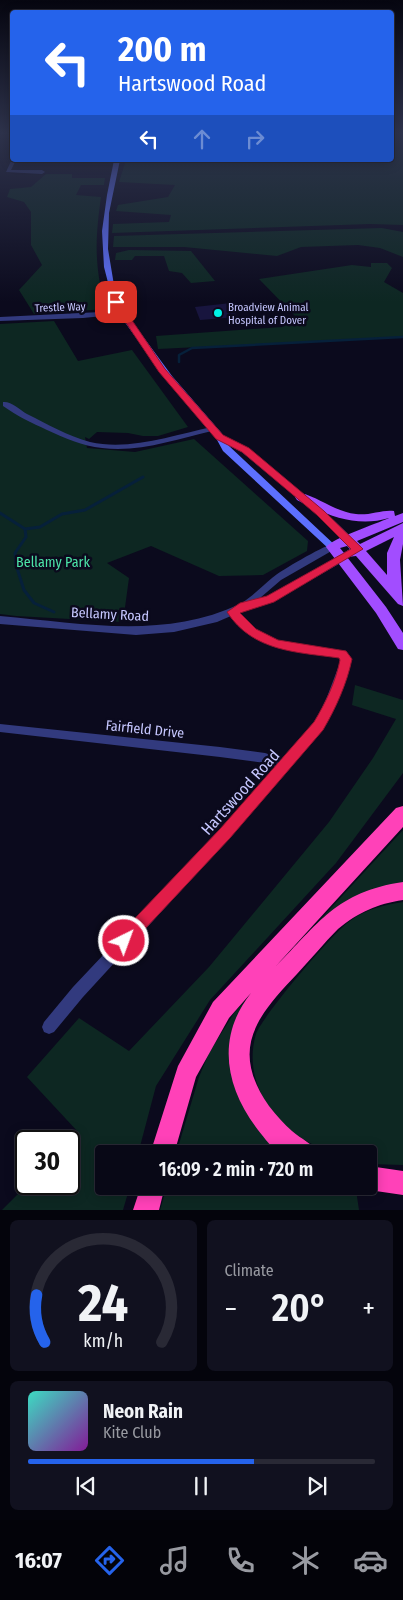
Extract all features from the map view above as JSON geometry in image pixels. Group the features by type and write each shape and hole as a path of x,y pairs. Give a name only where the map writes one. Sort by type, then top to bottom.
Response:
{"highway":[{"path":"165,1145 186,1074 221,1010 403,814"},
{"path":"292,1145 283,1139 259,1112 246,1090 239,1065 240,1041 244,1024 254,1007 332,920 351,906 369,898 383,893 403,891"},
{"path":"377,1179 403,1183"},
{"path":"146,1210 150,1195"}],"main road":[{"path":"111,189 105,242 108,273 116,302 162,370 220,437 245,450 301,497 348,539 400,596"},
{"path":"220,437 226,449 237,460 332,547 381,610 403,645"},
{"path":"301,497 334,513 358,519 375,518 403,510"},
{"path":"332,547 403,517"},
{"path":"340,559 403,527"},
{"path":"400,596 393,558 396,541 403,532"}],"street":[{"name":"Trestle Way","path":"0,319 122,313"},
{"path":"6,404 50,428 91,444 117,447 212,429"},
{"name":"Bellamy Road","path":"0,620 153,630 194,624 233,612 244,606 278,578 332,547"},
{"name":"Bellamy Road","path":"244,606 270,599 340,559"},
{"name":"Hartswood Road","path":"50,1027 78,992 286,766 319,726 327,712 346,659 342,654 276,644 252,632 233,612"},
{"name":"Fairfield Drive","path":"0,728 265,758 286,766"}],"green space":[{"path":"10,189 79,189 76,195 101,197 97,253 99,279 106,309 34,314 19,290 42,265 31,245 31,212 24,202 7,197"},
{"path":"172,189 403,189 403,225 370,224 112,233 113,224 169,222 171,215 116,211 118,205 168,197"},
{"path":"382,228 403,232 403,257 380,248 358,245 301,247 277,256 184,247 113,247 114,236"},
{"path":"129,250 191,251 215,281 191,283 182,273 169,271 164,256 135,256 132,260 115,260 116,253"},
{"path":"371,263 387,263 392,268 384,282 403,293 403,337 158,349 156,336 282,327 295,316 259,279 352,265 371,267"},
{"name":"Bellamy Park","path":"54,321 78,361 132,350 188,427 158,436 97,432 89,439 85,437 87,448 135,452 194,439 308,541 307,551 263,575 219,576 151,546 107,563 129,578 123,622 0,614 0,324"},
{"path":"355,685 403,700 403,773 336,863 210,1000 156,1086 140,1145 95,1145 95,1195 127,1195 123,1210 2,1210 17,1195 80,1195 80,1130 76,1130 27,1077 79,1018 129,1051 209,967 329,822 373,758 396,719 352,705"},
{"path":"403,830 403,888 362,896 235,1045 282,1145 179,1145 199,1077 209,1053 234,1013"},
{"path":"403,902 403,1165 377,1164 377,1145 314,1145 299,1136 286,1126 264,1100 257,1085 253,1068 256,1034 284,994 342,928 356,917 382,906"},
{"path":"164,1195 357,1195 359,1210 160,1210"}],"building":[{"name":"Broadview Animal Hospital of Dover","path":"231,303 237,317 200,320 195,307"}],"waterway":[{"path":"179,362 179,355 192,348 403,337"},
{"path":"25,529 40,527 62,514 85,510 143,477"},
{"path":"0,513 25,529"},
{"path":"25,529 26,537 15,553 16,565 24,590 34,603 54,612"}],"place":[{"name":"Broadview Animal Hospital of Dover","path":"218,313"}],"route":[{"path":"116,302 162,370 220,437 245,450 321,513 358,549 296,586 270,599 244,606 233,612 252,632 276,644 290,648 342,654 346,659 344,668 327,712 319,726 225,834 124,941"}]}
